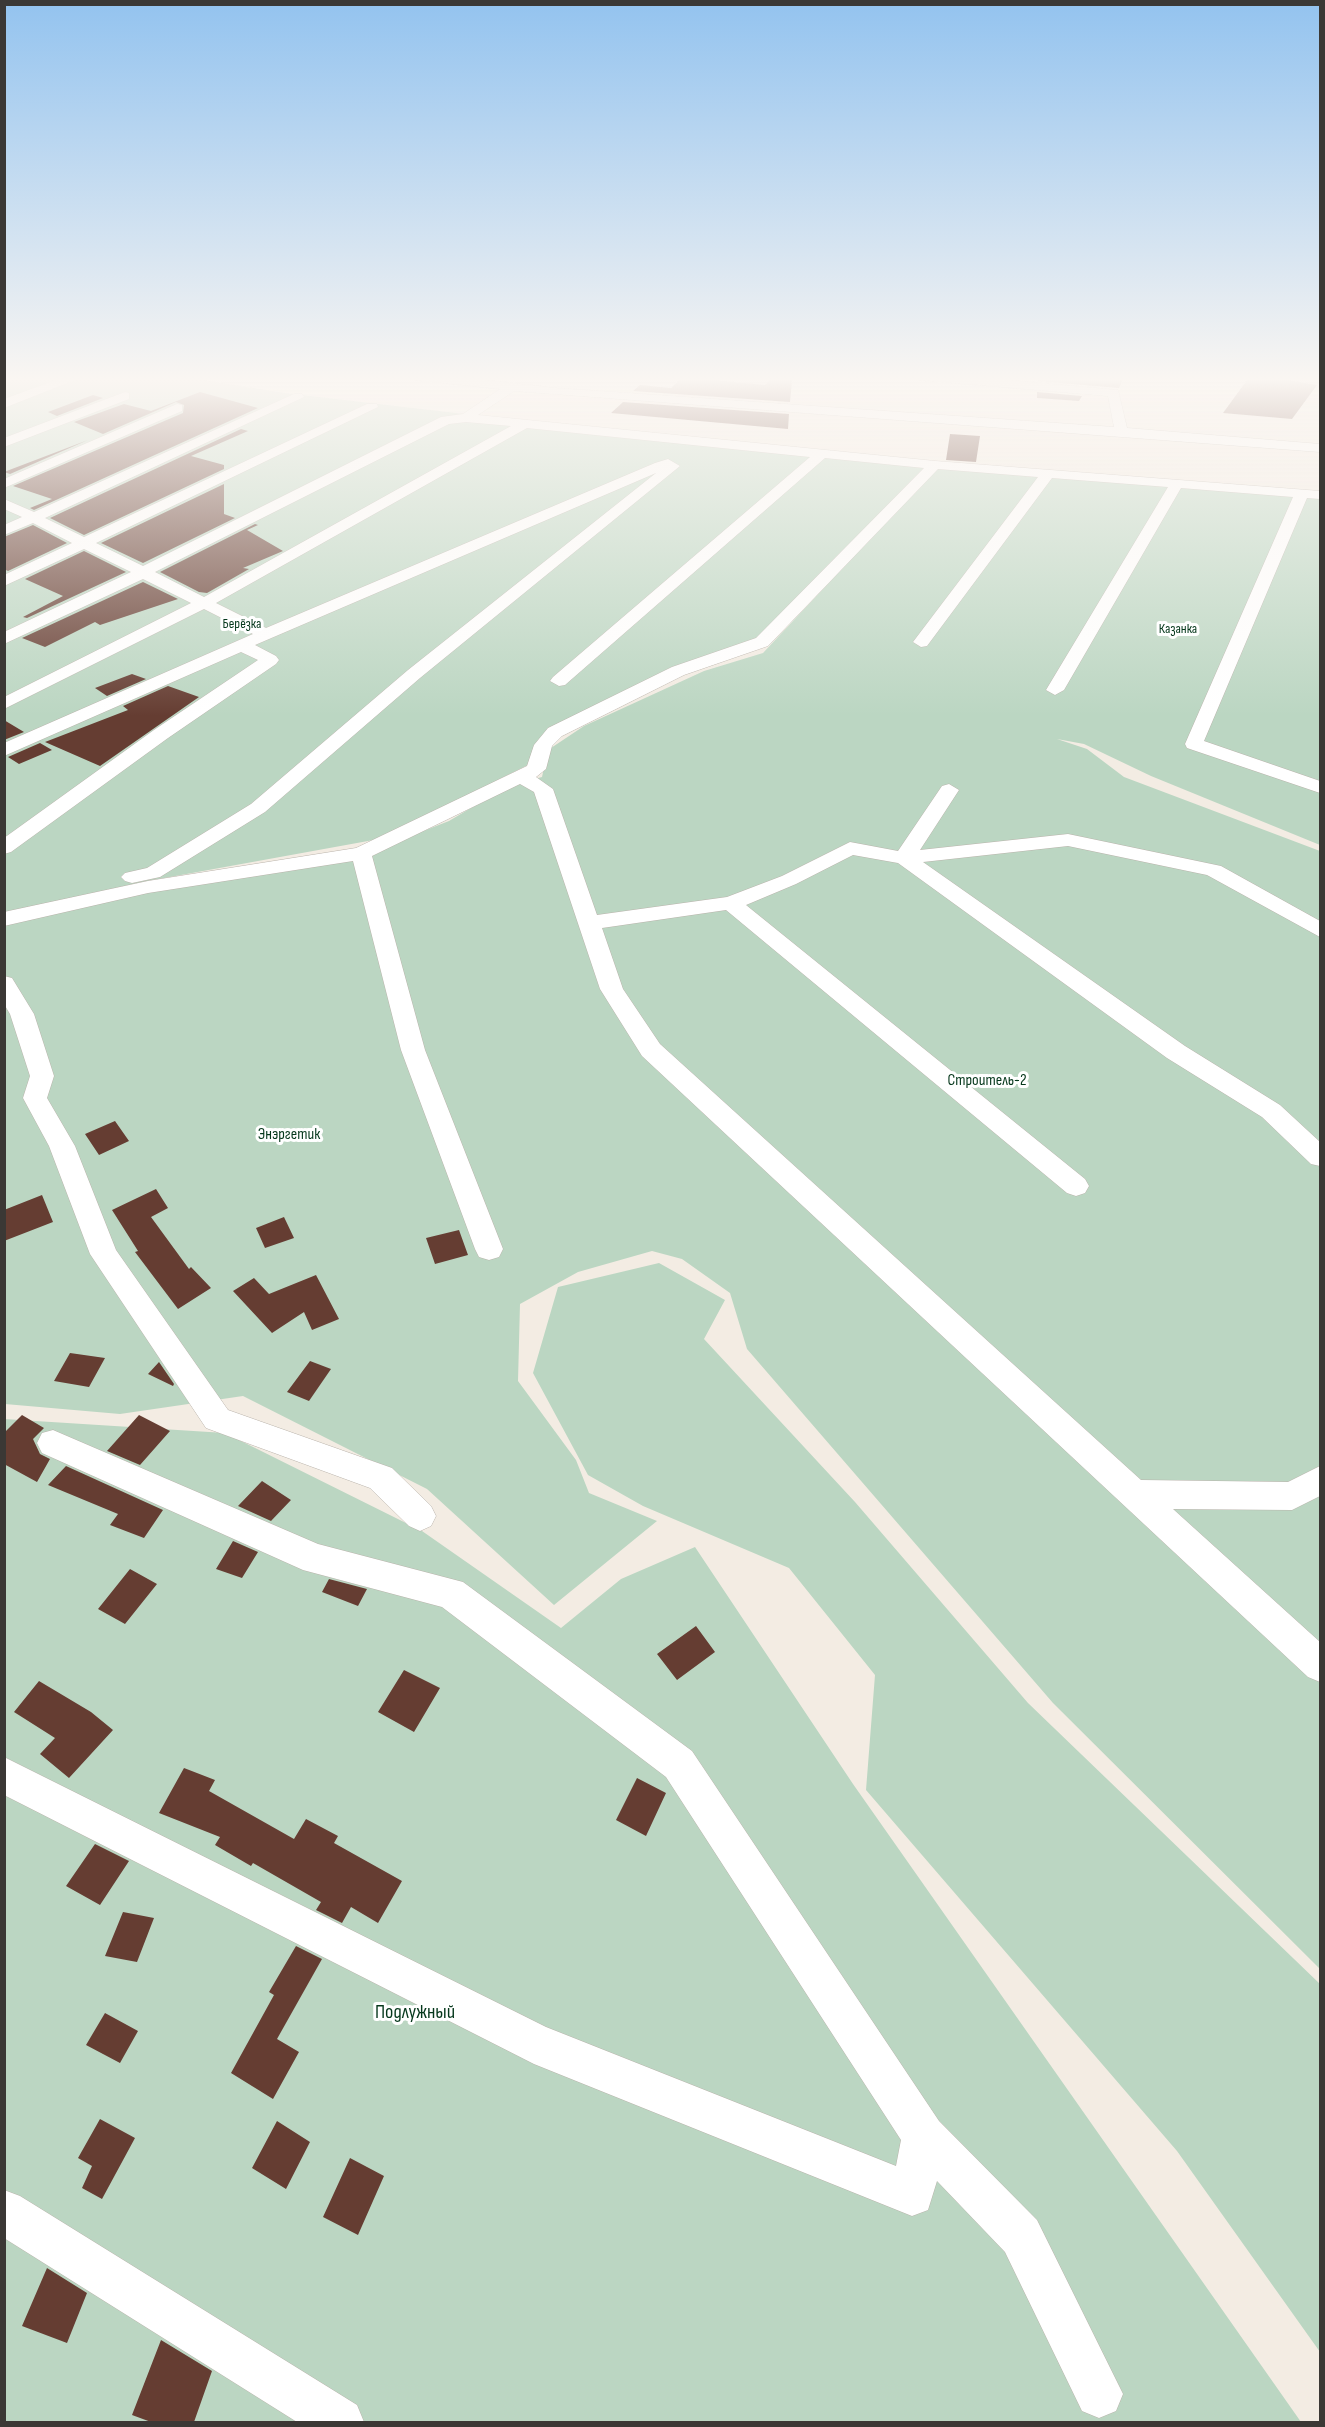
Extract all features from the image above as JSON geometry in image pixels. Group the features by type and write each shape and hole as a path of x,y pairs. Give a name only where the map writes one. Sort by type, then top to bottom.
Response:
{"street":[{"path":"4,531 97,489"},
{"path":"4,581 200,489"},
{"path":"4,639 308,489"},
{"path":"4,704 206,602 408,489"},
{"path":"4,750 266,634 608,489"},
{"path":"4,902 153,873 258,808 414,674 644,489"},
{"path":"559,681 780,489"},
{"path":"4,919 148,886 361,853 519,775 536,769 543,745 555,732 678,671 762,642 911,489"},
{"path":"921,642 1036,489"},
{"path":"1055,690 1174,489"},
{"path":"1250,489 1320,495"},
{"path":"1302,493 1194,744 1320,787"},
{"path":"4,503 266,634"},
{"path":"4,848 160,734 270,660 241,645"},
{"path":"519,775 543,789 612,989 651,1050 1320,1665"},
{"path":"904,858 949,790"},
{"path":"591,923 731,903 789,880 850,848 904,858 1068,840 1214,870 1320,930"},
{"path":"361,853 413,1050 489,1250"},
{"path":"904,858 1176,1052 1271,1111 1320,1157"},
{"path":"731,903 1076,1186"},
{"path":"4,983 22,1014 42,1076 35,1098 62,1146 104,1254 217,1419 381,1478 420,1516"},
{"path":"53,1443 315,1559 451,1593 679,1764 924,2136 1021,2236 1099,2394"},
{"path":"1134,1494 1292,1496 1320,1480"},
{"path":"4,1775 534,2043 912,2194 924,2136"},
{"path":"4,2212 340,2422"}],"green space":[{"name":"Берёзка","path":"4,489 909,489 749,649 673,674 549,738 528,765 379,839 148,881 5,912"},
{"path":"916,489 1231,489 1320,496 1320,845 1151,776 1084,744 1057,739 1087,749 1124,777 1320,851 1320,1969 1053,1703 747,1349 730,1293 682,1259 652,1251 578,1272 520,1304 518,1381 576,1460 589,1493 657,1521 554,1605 427,1489 243,1396 120,1414 5,1404 4,925 155,889 372,851 449,821 508,786 542,777 548,750 584,726 704,671 763,653"},
{"path":"659,1263 725,1300 704,1339 855,1502 1028,1703 1320,1984 1320,2352 1177,2151 866,1790 875,1675 789,1568 643,1506 588,1475 533,1373 558,1287"},
{"name":"Подлужный","path":"4,1419 225,1433 422,1531 561,1628 621,1579 695,1547 853,1784 1301,2422 5,2422"}],"building":[{"path":"23,489 80,489 34,510 30,508 52,499"},
{"path":"112,489 181,489 84,535 50,518"},
{"path":"213,489 224,489 224,514 235,518 143,563 101,543"},
{"path":"255,524 258,525 247,530 283,551 243,568 249,569 207,593 199,592 160,572"},
{"path":"33,525 67,543 8,571 4,569 4,537"},
{"path":"84,551 126,572 27,618 23,617 63,596 25,579"},
{"path":"143,582 178,599 100,625 95,622 45,647 22,638"},
{"path":"132,674 146,679 107,696 95,688"},
{"path":"168,686 199,697 100,766 45,742 128,710 123,706"},
{"path":"4,720 24,732 4,740"},
{"path":"40,743 52,750 19,764 8,757"},
{"path":"115,1121 129,1141 99,1155 85,1134"},
{"path":"156,1189 168,1208 151,1217 189,1269 191,1267 211,1288 178,1309 135,1252 138,1251 112,1210"},
{"path":"42,1195 53,1222 4,1241 4,1210"},
{"path":"284,1217 294,1238 265,1248 256,1228"},
{"path":"459,1230 468,1255 435,1264 426,1238"},
{"path":"316,1275 339,1319 312,1330 304,1312 272,1333 233,1291 254,1278 269,1294"},
{"path":"70,1353 105,1358 89,1387 54,1381"},
{"path":"310,1361 331,1369 309,1401 287,1392"},
{"path":"159,1362 174,1384 173,1386 148,1374"},
{"path":"22,1415 44,1428 33,1439 40,1454 50,1459 37,1482 4,1464 4,1433"},
{"path":"139,1415 170,1431 140,1465 107,1451"},
{"path":"66,1466 163,1510 144,1538 110,1525 118,1514 48,1485"},
{"path":"262,1481 291,1500 271,1521 238,1506"},
{"path":"233,1541 258,1552 242,1578 216,1569"},
{"path":"130,1569 157,1584 125,1624 98,1609"},
{"path":"329,1579 367,1589 358,1606 322,1592"},
{"path":"696,1626 715,1652 677,1680 657,1654"},
{"path":"404,1670 440,1688 414,1732 378,1712"},
{"path":"39,1681 91,1712 113,1730 69,1778 40,1754 55,1738 14,1712"},
{"path":"184,1768 215,1780 209,1791 294,1839 306,1819 338,1836 334,1843 402,1881 378,1923 351,1907 342,1923 316,1910 321,1902 253,1863 251,1866 215,1845 220,1837 159,1813"},
{"path":"637,1778 666,1793 646,1836 616,1820"},
{"path":"95,1844 129,1861 100,1905 66,1886"},
{"path":"123,1912 154,1918 137,1962 105,1956"},
{"path":"296,1946 322,1959 277,2039 299,2052 273,2099 231,2073 274,1995 269,1992"},
{"path":"105,2013 138,2031 120,2063 86,2045"},
{"path":"100,2119 135,2138 102,2199 82,2188 92,2166 78,2158"},
{"path":"277,2121 310,2142 286,2189 252,2168"},
{"path":"350,2158 384,2176 358,2235 323,2217"},
{"path":"47,2268 87,2293 67,2343 22,2326"},
{"path":"161,2340 212,2371 194,2422 151,2422 132,2415"}],"park label":[{"name":"Казанка","path":"1178,629"},
{"name":"Строитель-2","path":"987,1081"},
{"name":"Энэргетик","path":"289,1135"}]}
